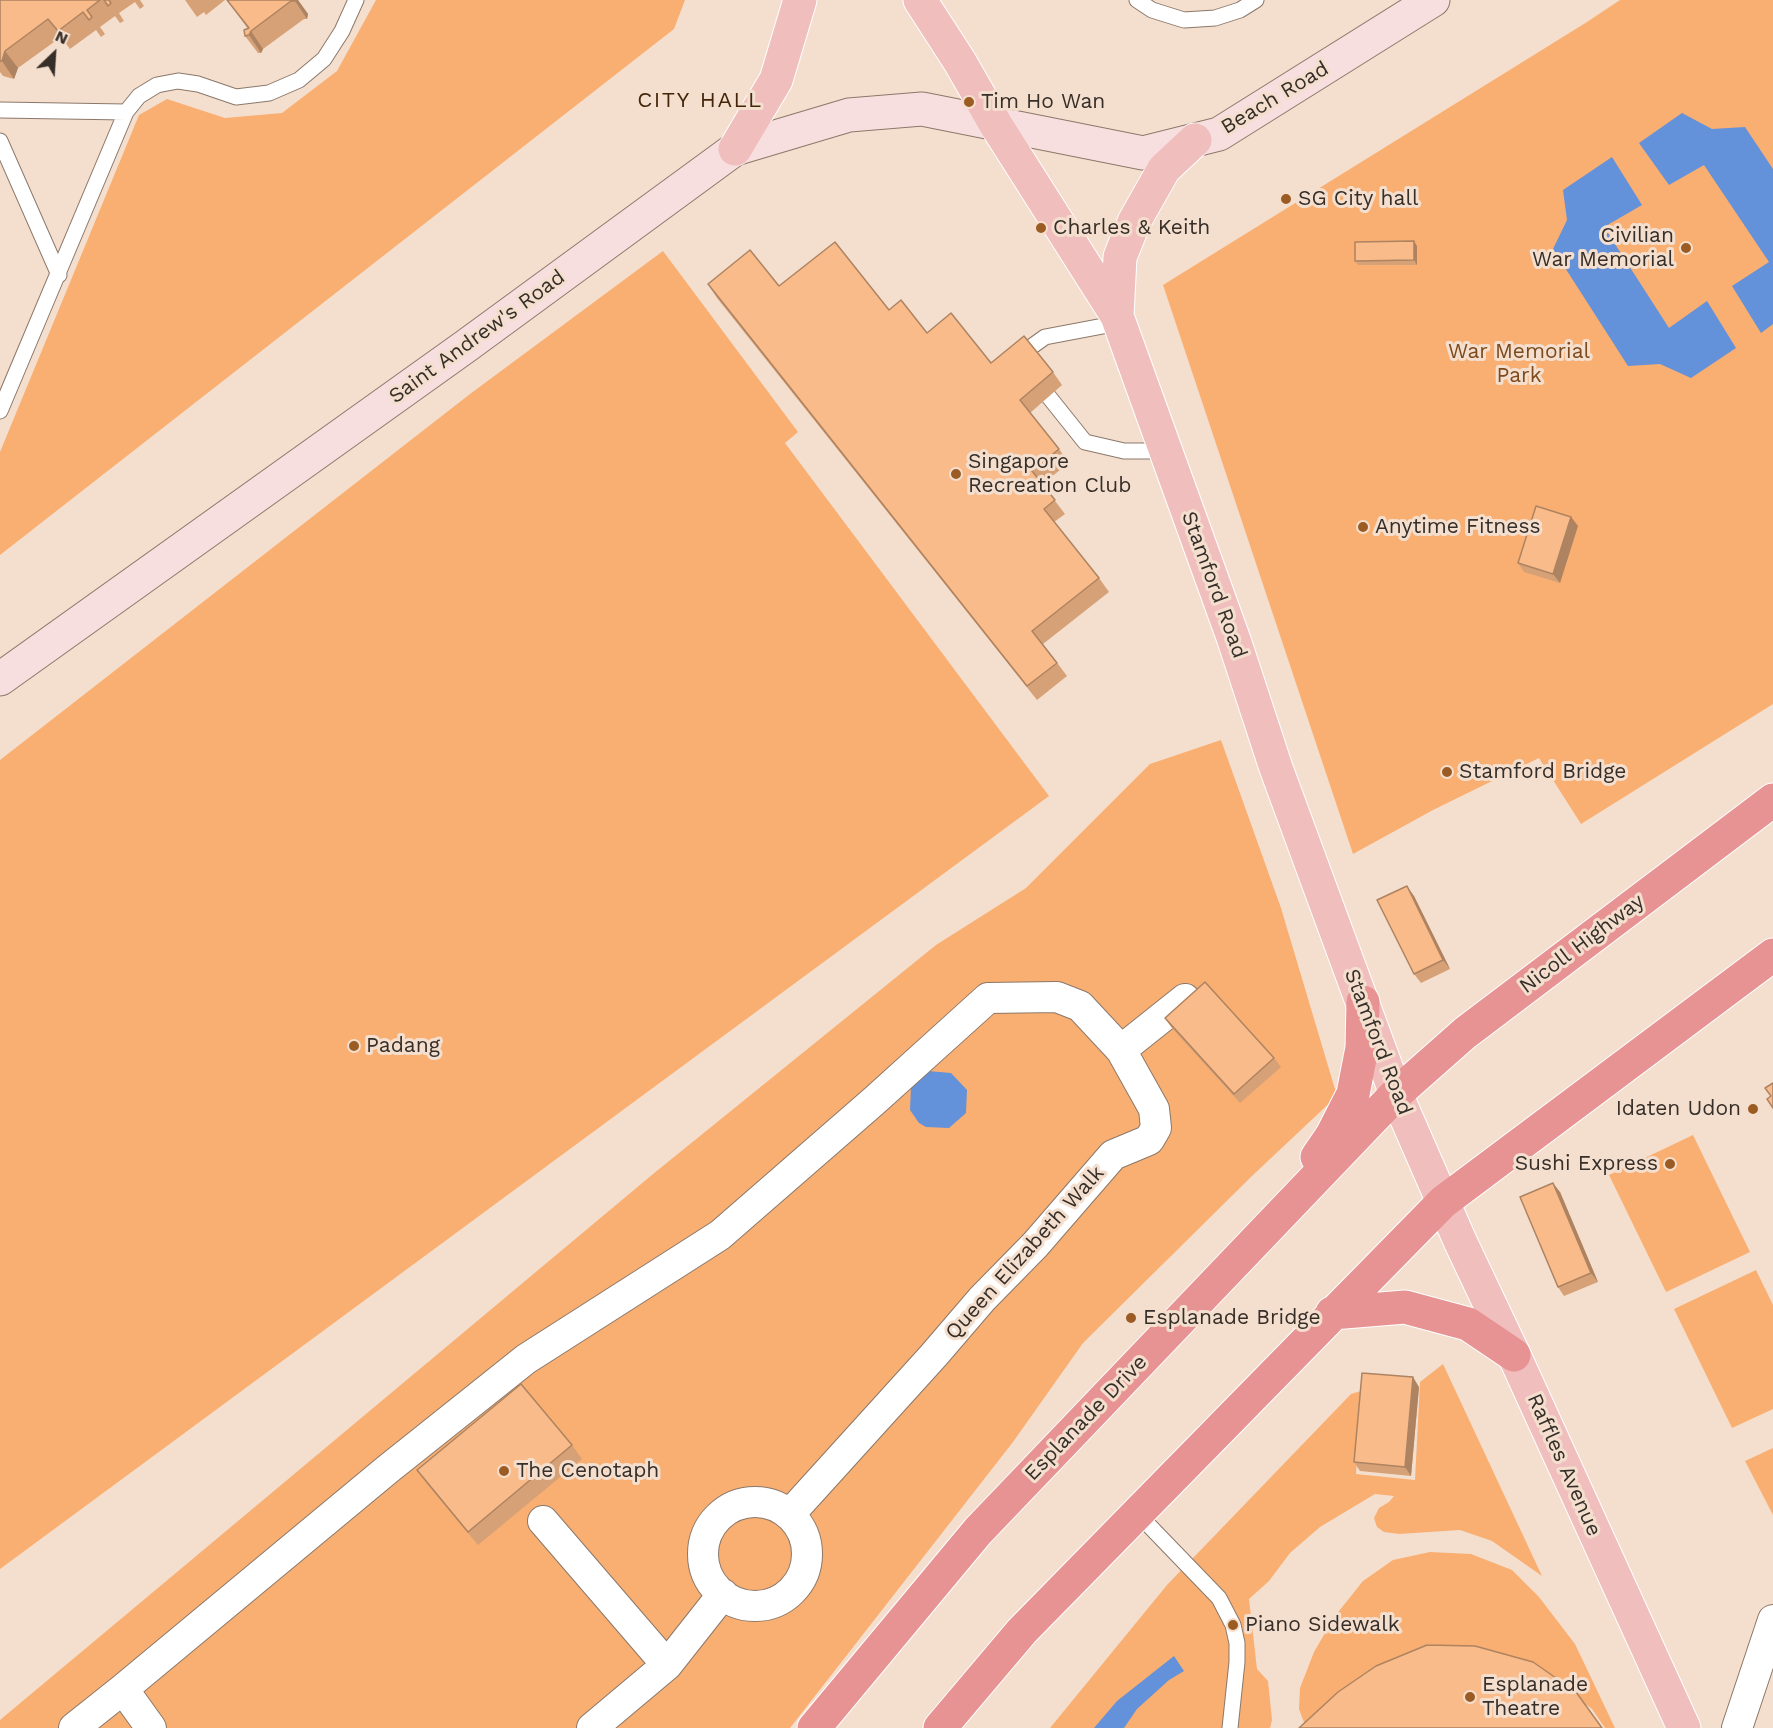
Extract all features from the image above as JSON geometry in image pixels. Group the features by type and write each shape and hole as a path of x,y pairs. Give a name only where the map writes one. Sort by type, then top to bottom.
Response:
{"highway":[{"name":"Nicoll Highway","path":"1396,1094 1465,1034 1773,800"},
{"path":"940,1728 1022,1631 1443,1202 1773,955"},
{"path":"1260,1236 1332,1135 1353,1094 1362,1048 1363,1002"},
{"name":"Esplanade Drive","path":"814,1728 978,1531 1396,1094"},
{"path":"1332,1313 1405,1307 1468,1324 1514,1355"}],"main road":[{"path":"735,149 776,80 800,0"},
{"name":"Stamford Road","path":"920,0 1118,320 1234,640 1276,768 1396,1094 1443,1202"},
{"path":"1118,320 1120,257 1134,222 1164,170 1195,140"},
{"name":"Raffles Avenue","path":"1443,1202 1684,1728"}],"street":[{"name":"Beach Road","path":"996,125 1143,153 1219,134 1433,0"},
{"name":"Saint Andrew's Road","path":"0,679 466,346 735,149 849,115 922,109 996,125"},
{"name":"Queen Elizabeth Walk","path":"74,1728 388,1469 526,1359 720,1235 988,998 1057,997 1080,1006 1121,1050 1154,1109 1156,1128 1149,1140 1113,1155 1035,1245 982,1299 789,1515"},
{"path":"1121,1050 1185,999"},
{"path":"747,1502 766,1503 789,1515 803,1532 807,1551 804,1573 796,1586 782,1598 765,1604 747,1605 723,1594 710,1578 704,1565 704,1543 713,1523 729,1509 747,1502"},
{"path":"543,1521 667,1665"},
{"path":"592,1728 667,1665 723,1594"},
{"path":"1737,1728 1773,1620"},
{"path":"123,1689 151,1728"}],"lane":[{"path":"0,411 126,112 139,96 157,85 178,81 198,84 237,97 269,93 299,80 324,59 342,31 356,0"},
{"path":"1137,0 1152,10 1184,20 1215,18 1240,10 1256,0"},
{"path":"0,111 126,112"},
{"path":"0,141 59,275"},
{"path":"1118,320 1045,336 1017,357 1085,442 1124,451 1166,451"},
{"path":"1137,1513 1219,1598 1233,1625 1237,1643 1237,1662 1230,1728"}],"green space":[{"path":"376,0 685,0 674,29 0,555 0,452 139,115 167,99 225,118 282,113 337,71"},
{"name":"War Memorial Park","path":"1620,0 1773,0 1773,704 1581,824 1539,758 1433,810 1353,854 1163,285"},
{"name":"Padang","path":"663,251 798,432 785,443 1049,796 0,1569 0,760 470,394"},
{"path":"1221,740 1281,908 1337,1096 1252,1176 1083,1343 1013,1442 790,1728 0,1728 0,1720 653,1174 936,945 1026,888 1150,764"},
{"path":"1693,1135 1750,1252 1666,1292 1609,1175"},
{"path":"1756,1270 1773,1305 1773,1409 1732,1428 1674,1309"},
{"path":"1443,1364 1542,1576 1492,1541 1460,1530 1399,1534 1384,1532 1377,1527 1374,1518 1379,1508 1394,1496 1375,1494 1320,1527 1290,1553 1269,1581 1249,1599 1257,1669 1268,1681 1272,1720 1270,1728 1050,1728 1167,1585 1351,1394 1361,1391 1356,1474 1415,1480 1420,1382"},
{"path":"1773,1448 1773,1515 1745,1461"},
{"path":"1430,1552 1471,1554 1512,1570 1539,1597 1575,1644 1615,1728 1605,1728 1592,1709 1548,1677 1306,1728 1299,1709 1300,1688 1314,1652 1335,1616 1363,1581 1393,1560"}],"water":[{"path":"1682,113 1712,129 1745,127 1773,169 1773,324 1761,333 1732,286 1769,262 1704,165 1669,185 1639,143"},
{"path":"1612,157 1642,205 1604,227 1669,328 1707,301 1736,348 1691,378 1660,364 1628,366 1553,249 1567,220 1563,190"},
{"path":"928,1071 951,1073 967,1090 966,1113 949,1128 926,1127 919,1123 910,1110 911,1087"},
{"path":"1174,1656 1184,1671 1169,1680 1137,1709 1124,1728 1094,1728 1117,1701"}],"building":[{"path":"0,0 100,0 87,10 92,17 89,20 83,12 58,31 48,19 5,51 0,61"},
{"path":"227,0 295,1 291,1 245,36 244,30 249,28"},
{"path":"1414,241 1414,260 1355,261 1355,242"},
{"name":"Singapore Recreation Club","path":"835,242 889,310 901,300 927,333 951,313 991,363 1024,336 1053,372 1020,400 1059,449 1032,471 1055,500 1044,509 1099,578 1032,631 1057,663 1027,686 708,284 750,250 779,286"},
{"path":"1536,506 1571,517 1553,574 1518,563"},
{"path":"1407,886 1443,960 1414,974 1377,900"},
{"path":"1205,982 1274,1058 1234,1094 1165,1018"},
{"path":"1773,1083 1773,1108 1767,1099 1771,1096 1765,1088"},
{"path":"1553,1183 1591,1273 1558,1287 1520,1197"},
{"path":"1362,1373 1413,1377 1405,1467 1354,1462"},
{"name":"The Cenotaph","path":"521,1384 572,1445 468,1532 417,1470"},
{"name":"Esplanade Theatre","path":"1427,1645 1475,1646 1533,1662 1576,1692 1602,1728 1299,1728 1338,1692 1376,1666"}],"place":[{"name":"Tim Ho Wan","path":"969,102"},
{"name":"SG City hall","path":"1286,199"},
{"name":"Charles & Keith","path":"1041,228"},
{"name":"Civilian War Memorial","path":"1686,248"},
{"name":"Singapore Recreation Club","path":"956,474"},
{"name":"Anytime Fitness","path":"1363,527"},
{"name":"Stamford Bridge","path":"1447,772"},
{"name":"Padang","path":"354,1046"},
{"name":"Idaten Udon","path":"1753,1109"},
{"name":"Sushi Express","path":"1670,1164"},
{"name":"Esplanade Bridge","path":"1131,1318"},
{"name":"The Cenotaph","path":"504,1471"},
{"name":"Piano Sidewalk","path":"1233,1625"},
{"name":"Esplanade Theatre","path":"1470,1697"}],"district":[{"name":"CITY HALL","path":"700,101"}]}
